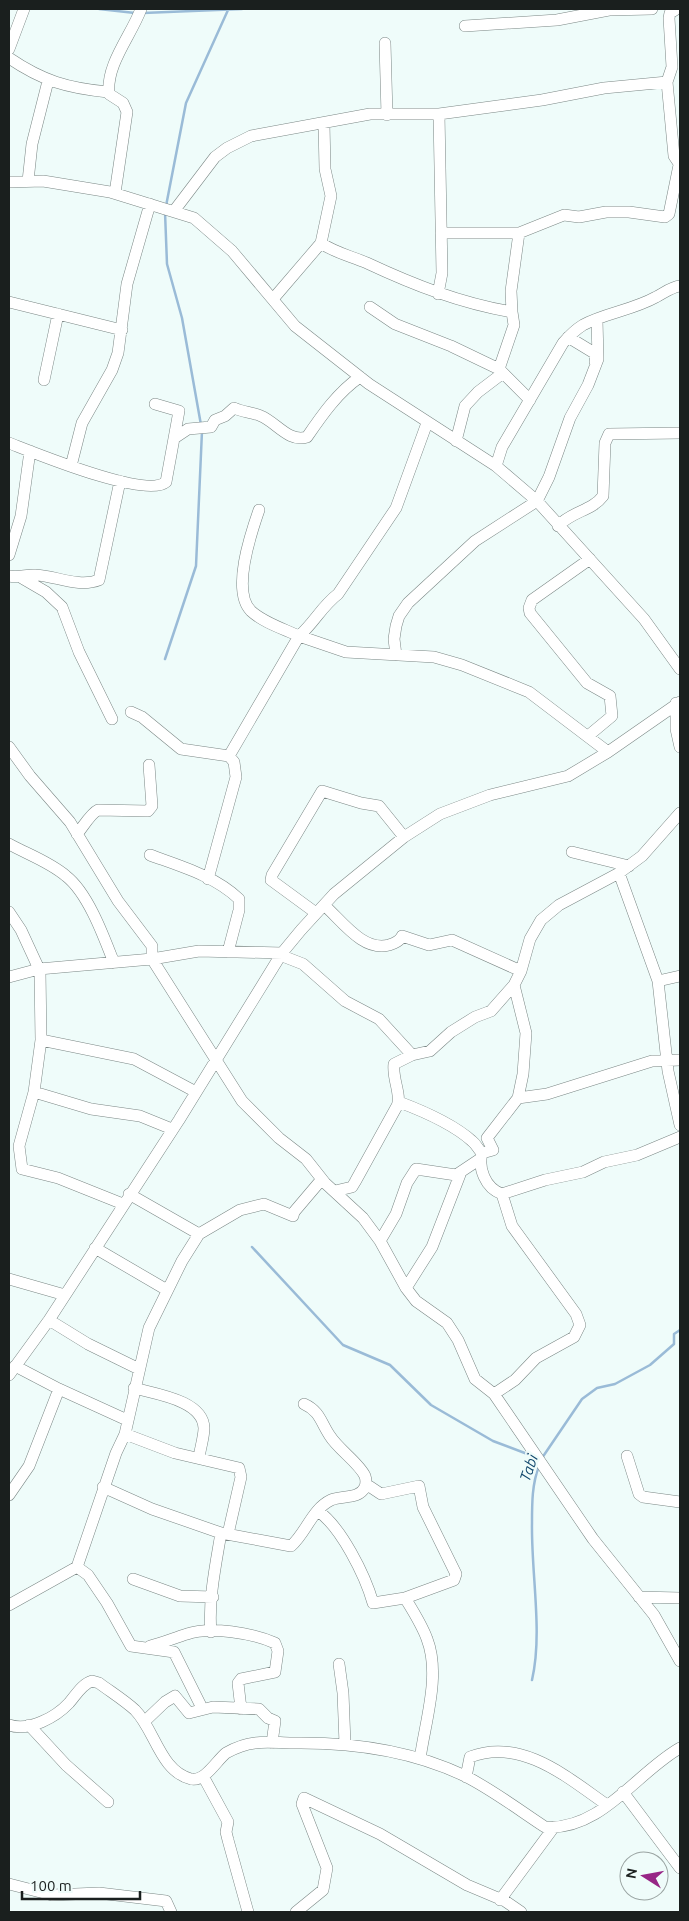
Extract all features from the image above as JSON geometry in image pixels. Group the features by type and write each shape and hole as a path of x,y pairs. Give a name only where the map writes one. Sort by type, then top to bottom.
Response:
{"street":[{"path":"9,50 24,9"},
{"path":"108,92 119,52 136,24 141,9"},
{"path":"465,26 558,20 609,10 652,9"},
{"path":"441,233 519,233 564,215 579,217 629,212 668,216 679,165 674,156 676,110 668,82 672,67 669,18 670,13 675,10"},
{"path":"384,43 387,115"},
{"path":"9,58 48,81 86,90 108,92 123,103 127,112 115,193"},
{"path":"28,181 32,144 48,81"},
{"path":"174,211 204,169 227,148 251,136 370,114 439,114 542,100 604,88 668,82"},
{"path":"438,294 442,274 439,114"},
{"path":"274,299 321,243 330,196 325,169 324,124"},
{"path":"9,182 28,181 77,186 115,193 194,218 212,233 274,299 295,326 360,377 427,423 496,466 537,501 644,619 680,669"},
{"path":"71,466 82,423 112,370 122,330 127,284 150,204"},
{"path":"456,441 465,406 501,371 514,325 511,291 519,233"},
{"path":"321,243 343,255 438,294 478,306 512,312"},
{"path":"496,466 502,447 568,337 584,325 680,286"},
{"path":"9,302 122,330"},
{"path":"370,307 395,324 451,346 501,371 530,400"},
{"path":"44,380 58,314"},
{"path":"396,656 394,638 396,626 399,616 408,603 475,540 537,501 549,477 570,418 588,385 598,359 597,320"},
{"path":"568,337 596,354 588,385"},
{"path":"176,437 188,429 211,427 215,420 225,416 234,408 263,416 294,437 307,437 320,417 348,386 360,377"},
{"path":"9,443 71,466 120,481 149,487 162,485 166,482 170,471 179,419 177,408 154,404"},
{"path":"179,419 188,429"},
{"path":"229,756 299,636 312,624 326,603 338,594 396,508 427,423"},
{"path":"558,526 567,516 592,506 603,496 605,443 609,434 680,433"},
{"path":"9,555 21,516 30,451"},
{"path":"22,578 34,575 71,581 98,580 109,540 120,481"},
{"path":"259,510 246,546 244,600 259,617 299,636 346,652 434,657 499,679 529,692 608,752"},
{"path":"588,736 612,716 610,696 587,683 530,613 529,608 532,600 590,559"},
{"path":"9,576 22,578 46,592 62,607 79,652 112,719"},
{"path":"678,702 676,728 680,747"},
{"path":"127,1420 59,1389 12,1371 49,1320 196,1092 282,953 324,905 404,837 440,814 460,804 518,786 568,776 608,752 678,702"},
{"path":"131,712 142,717 181,749 229,756 234,762 236,777 208,879"},
{"path":"9,747 77,834 118,901 152,946 152,959 242,1101 279,1138 306,1159 322,1179 363,1218 380,1241 406,1288 416,1301 447,1323 458,1340 475,1379 494,1394 593,1539 654,1615 680,1661"},
{"path":"77,834 87,824 94,812 98,810 148,811 152,806 149,765"},
{"path":"316,913 272,880 272,875 322,791 361,803 379,806 404,837"},
{"path":"335,1191 352,1186 355,1182 399,1102 393,1080 394,1064 412,1055 430,1051 451,1032 476,1017 491,1011 514,985 521,972 530,938 541,920 559,905 629,866 660,838 680,813"},
{"path":"9,844 66,876 75,885 98,922 114,963"},
{"path":"572,852 629,866"},
{"path":"150,855 208,879 230,890 239,898 239,910 228,952"},
{"path":"619,873 658,981 666,1060 680,1125"},
{"path":"324,905 370,945 380,947 393,944 402,936 429,946 452,940 521,972"},
{"path":"9,912 21,930 39,970 41,1040 34,1092 21,1132 19,1146 20,1166"},
{"path":"9,978 39,970 152,959 199,951 282,953 285,957 303,964 345,1001 379,1019 412,1055"},
{"path":"658,981 680,976"},
{"path":"380,1241 396,1214 407,1183 416,1169 450,1176 461,1172 481,1156 493,1150 487,1138 518,1098 523,1074 526,1033 514,985"},
{"path":"41,1040 134,1059 196,1092"},
{"path":"518,1098 547,1094 652,1062 680,1060"},
{"path":"34,1092 91,1108 140,1116 172,1129"},
{"path":"399,1102 422,1110 472,1141 481,1156 481,1170 496,1192 502,1194 545,1180 577,1174 604,1162 637,1155 680,1137"},
{"path":"9,1160 20,1166 24,1171 58,1178 126,1199 199,1234"},
{"path":"406,1288 432,1247 461,1172"},
{"path":"9,1605 77,1567 103,1487 125,1434 149,1328 182,1261 199,1234 249,1207 264,1204 293,1216 294,1212 322,1179"},
{"path":"494,1394 515,1380 536,1358 574,1337 580,1325 576,1314 512,1226 502,1194"},
{"path":"95,1248 167,1290"},
{"path":"9,1279 65,1294"},
{"path":"49,1320 88,1344 139,1369"},
{"path":"134,1388 194,1408 204,1428 199,1458"},
{"path":"9,1495 29,1466 59,1389"},
{"path":"103,1487 152,1509 225,1533 291,1546 318,1511 331,1500 352,1496 363,1490 366,1484 365,1475 329,1435 325,1424 317,1413 304,1404"},
{"path":"125,1434 160,1449 235,1466 241,1471 214,1572 210,1620 211,1632"},
{"path":"627,1456 639,1494 643,1498 680,1502"},
{"path":"318,1511 330,1519 335,1527 357,1565 373,1603 406,1598 454,1580 456,1574 423,1507 419,1486 381,1494 366,1484"},
{"path":"77,1567 88,1575 108,1603 128,1644 135,1648 174,1652"},
{"path":"133,1578 180,1596 213,1597"},
{"path":"639,1597 680,1598"},
{"path":"406,1598 427,1639 432,1659 430,1696 420,1759"},
{"path":"135,1648 166,1643 188,1633 241,1633 266,1639 278,1646 275,1672 241,1679 238,1683 241,1708"},
{"path":"166,1643 174,1652 202,1708"},
{"path":"339,1664 343,1693 345,1744"},
{"path":"10,1727 29,1725 55,1715 85,1684 92,1681 119,1698 144,1722 162,1755 181,1775 196,1779 202,1776 226,1754 238,1747 255,1743 345,1744 385,1749 420,1759 466,1776 546,1827 554,1827 590,1816 680,1748"},
{"path":"144,1722 165,1702 175,1696 189,1713 202,1708 259,1709 268,1718 275,1720 272,1743"},
{"path":"29,1725 66,1765 108,1802"},
{"path":"466,1776 470,1757 479,1754 501,1752 519,1754 565,1774 607,1805"},
{"path":"202,1776 228,1822 226,1832 248,1912"},
{"path":"623,1792 680,1868"},
{"path":"296,1912 324,1890 327,1868 302,1804 304,1798 380,1834 467,1885 521,1912"},
{"path":"500,1900 554,1827"},
{"path":"9,1884 52,1895 99,1893 166,1901 171,1912"}],"waterway":[{"path":"99,9 135,13"},
{"path":"143,13 242,9"},
{"path":"166,206 186,103 228,10"},
{"path":"165,212 167,264 182,318 201,425"},
{"path":"165,659 196,566 202,431"},
{"path":"252,1247 343,1345 390,1365 431,1405 493,1441 530,1455"},
{"name":"Tabi","path":"542,1458 582,1399 597,1388 615,1384 650,1365 674,1344 674,1334 680,1330"},
{"name":"Tabi","path":"532,1680 537,1623 532,1508 539,1466"}]}
